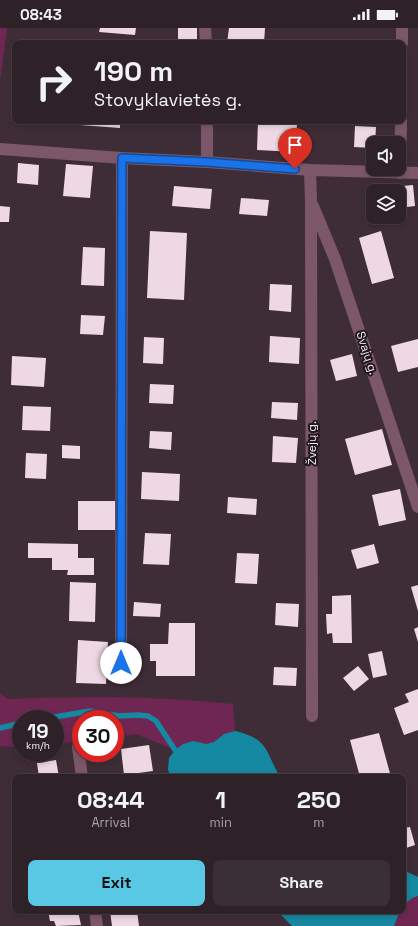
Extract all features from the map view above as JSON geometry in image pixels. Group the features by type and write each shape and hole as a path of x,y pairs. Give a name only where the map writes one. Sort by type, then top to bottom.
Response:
{"street":[{"path":"205,28 206,40"},
{"path":"402,28 402,40"},
{"path":"207,124 207,162"},
{"path":"401,124 401,136"},
{"path":"0,148 122,158 207,162 310,170 366,172"},
{"path":"121,678 122,158"},
{"name":"Žvejų g.","path":"310,170 312,716"},
{"path":"406,173 418,173"},
{"name":"Svajų g.","path":"311,201 336,259 418,507"},
{"path":"80,762 82,774"},
{"path":"95,914 97,926"}],"shaded area":[{"path":"0,28 7,28 0,81"},
{"path":"0,694 9,699 121,697 177,699 233,704 235,731 224,734 208,744 192,742 182,745 175,750 136,734 124,736 124,710 72,710 72,742 64,743 64,710 12,710 12,747 0,746"},
{"path":"418,896 418,926 394,926 399,914 406,914 406,903 412,898"}],"water":[{"path":"235,731 246,734 260,742 265,747 278,774 169,774 169,758 175,750 183,744 193,741 206,744 214,742 224,734"},
{"path":"406,871 418,877 418,896 412,898 406,903"},
{"path":"280,914 399,914 394,926 292,926"}],"building":[{"path":"100,28 136,28 135,35 99,32"},
{"path":"178,28 197,28 197,39 178,40"},
{"path":"229,28 265,28 264,40 227,40"},
{"path":"120,124 120,128 80,125"},
{"path":"258,124 297,124 296,152 257,150"},
{"path":"355,126 376,127 375,136 366,136 366,148 354,147"},
{"path":"18,163 39,165 38,185 17,183"},
{"path":"66,164 93,166 90,198 63,196"},
{"path":"413,185 415,206 406,207 406,186"},
{"path":"174,186 212,189 210,209 172,206"},
{"path":"241,198 269,200 267,216 239,214"},
{"path":"0,206 10,207 9,222 0,222"},
{"path":"150,231 187,233 184,300 147,298"},
{"path":"381,231 394,278 372,284 359,238"},
{"path":"83,247 105,248 104,286 81,285"},
{"path":"270,284 292,285 291,312 269,310"},
{"path":"81,315 105,316 103,335 80,334"},
{"path":"270,336 300,338 299,364 269,362"},
{"path":"144,337 164,338 163,364 143,363"},
{"path":"418,339 418,367 398,372 391,346"},
{"path":"352,354 357,376 336,381 330,360"},
{"path":"12,356 46,358 44,387 11,385"},
{"path":"150,384 174,385 173,404 149,403"},
{"path":"272,402 298,403 297,420 271,418"},
{"path":"23,406 51,407 50,431 22,430"},
{"path":"382,429 392,465 355,475 345,439"},
{"path":"150,431 172,432 171,450 149,448"},
{"path":"273,436 298,438 296,463 272,462"},
{"path":"62,445 80,446 80,459 62,458"},
{"path":"26,453 47,454 46,479 25,478"},
{"path":"142,472 180,474 179,501 141,499"},
{"path":"400,489 406,520 379,526 372,495"},
{"path":"228,497 257,499 256,515 227,513"},
{"path":"78,501 115,501 115,530 78,530"},
{"path":"145,533 171,534 169,565 143,564"},
{"path":"28,543 78,544 78,558 94,558 94,575 67,575 68,570 52,570 52,558 28,558"},
{"path":"374,544 379,563 357,569 351,550"},
{"path":"237,553 259,554 257,584 235,583"},
{"path":"70,582 96,583 95,622 69,621"},
{"path":"418,585 418,611 411,587"},
{"path":"351,595 352,643 333,643 332,633 327,634 326,614 332,614 332,596"},
{"path":"134,602 161,604 160,617 133,616"},
{"path":"276,603 299,604 298,627 275,625"},
{"path":"169,623 195,623 195,676 156,676 156,661 150,661 150,644 168,644"},
{"path":"418,627 418,642 414,629"},
{"path":"78,640 108,642 106,684 76,683"},
{"path":"382,651 387,675 373,678 368,654"},
{"path":"358,666 369,679 354,691 343,678"},
{"path":"274,667 297,668 296,686 273,685"},
{"path":"418,689 418,730 404,735 394,708 409,702 405,694"},
{"path":"379,733 390,774 359,774 350,740"},
{"path":"149,745 153,771 124,774 122,762 124,762 124,749"},
{"path":"56,762 58,774 39,774 37,763"},
{"path":"410,827 415,845 406,848 406,828"},
{"path":"49,914 79,914 81,925 56,926 54,921 50,921"},
{"path":"110,914 137,914 139,926 112,926"}],"waterway":[{"path":"64,715 90,711 119,716 148,716 156,721 175,750 180,755"},
{"path":"0,728 12,725"}],"route":[{"path":"121,663 122,158 207,162 295,169"}]}
